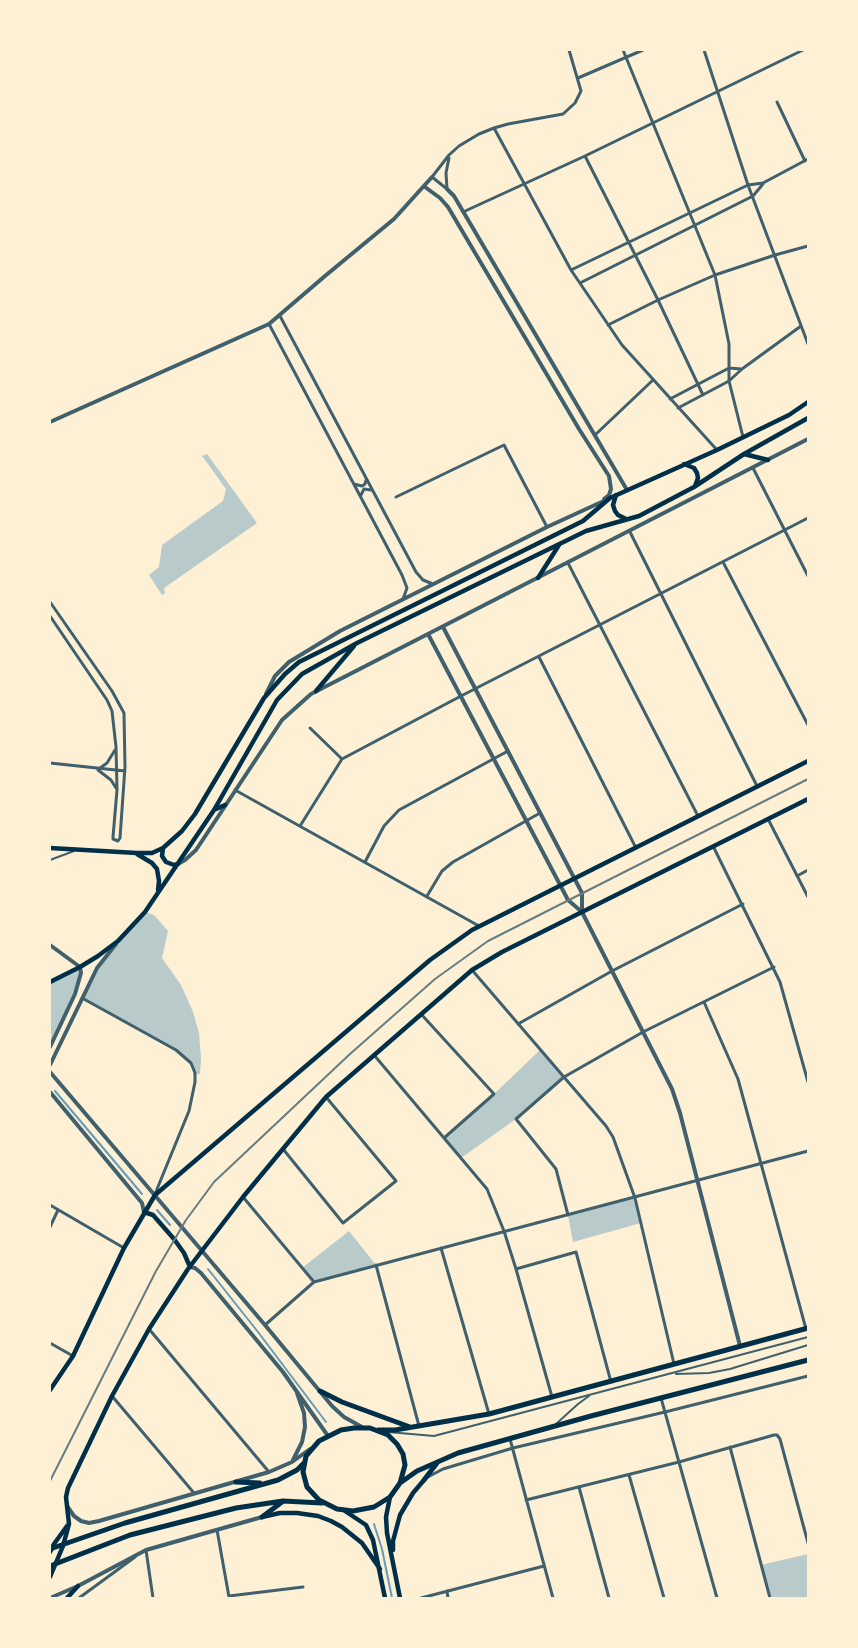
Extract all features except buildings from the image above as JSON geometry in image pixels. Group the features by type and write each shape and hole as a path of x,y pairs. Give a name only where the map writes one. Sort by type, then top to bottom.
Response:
{"main road":[{"path":"51,849 136,854 152,853 163,848 196,814 264,698 285,674 305,658 584,521 610,498 789,416 808,402"},
{"path":"50,982 80,968 118,941 146,912 214,810 273,706 297,677 357,643 586,531 638,516 694,487 744,454 808,418"},
{"path":"744,454 768,460"},
{"path":"684,464 694,468 697,483 694,487"},
{"path":"616,495 613,505 615,511 618,515 628,520"},
{"path":"538,578 559,544"},
{"path":"316,691 357,643"},
{"path":"50,1390 74,1356 124,1248 155,1194 430,960 480,926 808,761"},
{"path":"50,1577 63,1546 69,1524 66,1497 68,1488 112,1396 149,1329 202,1250 243,1197 326,1097 472,970 502,952 808,799"},
{"path":"214,810 225,805"},
{"path":"163,848 162,856 166,862 178,864"},
{"path":"136,854 152,863 158,873 159,886 154,898"},
{"path":"144,1212 153,1215 174,1239 184,1253 190,1267"},
{"path":"385,1598 373,1540 366,1525 344,1510 325,1503 312,1495 304,1480 303,1464 306,1456 312,1448 328,1436 341,1430 364,1428 381,1431 394,1430 489,1414 807,1329"},
{"path":"344,1510 365,1510 381,1503 390,1497 400,1483 417,1471 439,1460 555,1426 808,1360"},
{"path":"320,1391 342,1402 410,1428"},
{"path":"381,1431 398,1444 403,1454 404,1465 400,1483"},
{"path":"392,1559 393,1541 400,1515 413,1493 439,1460"},
{"path":"50,1551 126,1522 264,1484 284,1477 303,1464"},
{"path":"236,1482 264,1484"},
{"path":"390,1497 386,1517 400,1598"},
{"path":"50,1566 130,1535 236,1508 283,1501 325,1503"},
{"path":"262,1517 283,1501"},
{"path":"262,1517 280,1513 296,1513 318,1516 331,1521 362,1543 380,1569"},
{"path":"50,1551 69,1524"},
{"path":"67,1598 78,1586"}],"street":[{"path":"50,422 269,324 394,219 425,187 449,155 468,140 508,124 564,114 575,103 580,91 569,50"},
{"path":"622,50 715,275 729,344 729,381 743,437"},
{"path":"578,78 643,50"},
{"path":"704,50 748,185 808,344"},
{"path":"463,212 585,156 803,50"},
{"path":"571,270 748,185 763,183 806,160 776,102"},
{"path":"494,128 571,270 608,325 622,345 717,450"},
{"path":"447,189 446,173 449,155"},
{"path":"585,156 658,300 703,395"},
{"path":"432,177 454,196 627,490"},
{"path":"580,283 752,196 763,183"},
{"path":"425,187 448,206 579,429 609,476 612,485 611,491 609,495 598,503"},
{"path":"608,325 715,275 808,246"},
{"path":"280,316 416,572 423,580 433,585"},
{"path":"269,324 405,583 406,592 403,600"},
{"path":"678,408 729,381 742,369 801,326"},
{"path":"670,399 729,368 742,369"},
{"path":"596,435 653,380"},
{"path":"178,864 186,860 196,850 282,720 316,691 630,532 808,439"},
{"path":"396,497 504,445 546,527"},
{"path":"752,468 808,576"},
{"path":"354,484 362,486 366,483 366,479"},
{"path":"362,498 364,489 369,489 373,492"},
{"path":"264,698 275,676 295,658 340,631 546,527 610,498"},
{"path":"300,826 342,759 808,518"},
{"path":"630,532 757,786"},
{"path":"724,562 808,725"},
{"path":"568,563 698,816"},
{"path":"50,602 120,704 124,713 125,771 120,838 118,841 113,839 117,770 112,711 107,700 50,616"},
{"path":"443,627 582,893 582,912"},
{"path":"428,634 560,886 568,900 582,912 672,1089 680,1113 740,1346"},
{"path":"539,657 636,848"},
{"path":"310,728 342,759"},
{"path":"97,769 107,763 116,747"},
{"path":"366,862 384,826 399,810 508,751"},
{"path":"50,763 125,771"},
{"path":"97,769 111,780 117,790"},
{"path":"235,790 480,926"},
{"path":"427,896 442,871 453,862 540,813"},
{"path":"768,819 808,897"},
{"path":"713,846 774,967 806,1065 808,1082"},
{"path":"797,876 808,870"},
{"path":"518,1024 612,971 743,904"},
{"path":"50,1066 97,968 118,941"},
{"path":"50,945 80,968 80,979 75,994 50,1047"},
{"path":"568,1214 556,1169 517,1118 564,1077 643,1032 774,967"},
{"path":"472,970 613,1136 636,1198 674,1365"},
{"path":"82,998 176,1050 191,1063 195,1072 196,1082 190,1111 155,1194"},
{"path":"704,1002 738,1079 807,1329"},
{"path":"421,1013 494,1094 444,1138"},
{"path":"374,1055 487,1189 504,1231 516,1269 552,1398"},
{"path":"50,1072 338,1412 353,1423 364,1428"},
{"path":"50,1092 142,1203 144,1212"},
{"path":"283,1148 343,1223 396,1181 326,1097"},
{"path":"265,1325 314,1282 568,1214 697,1182 808,1151"},
{"path":"243,1197 314,1282"},
{"path":"50,1205 124,1248"},
{"path":"50,1227 58,1210"},
{"path":"441,1248 489,1414"},
{"path":"516,1269 576,1252 611,1382"},
{"path":"376,1265 419,1426"},
{"path":"190,1267 195,1268 201,1273 296,1389 328,1436"},
{"path":"149,1329 269,1472"},
{"path":"50,1343 74,1356"},
{"path":"424,1480 443,1469 513,1448 808,1376"},
{"path":"292,1462 302,1442 305,1427 304,1412 296,1389"},
{"path":"112,1396 194,1493"},
{"path":"661,1398 716,1598"},
{"path":"526,1500 679,1462 774,1434 780,1440 808,1543"},
{"path":"510,1439 553,1598"},
{"path":"730,1447 770,1598"},
{"path":"67,1505 77,1518 89,1522 99,1521 269,1472 292,1462 312,1448"},
{"path":"629,1474 664,1598"},
{"path":"579,1487 609,1598"},
{"path":"50,1598 78,1586 146,1550 262,1517"},
{"path":"217,1530 229,1597 303,1587"},
{"path":"79,1598 146,1550"},
{"path":"146,1550 153,1598"},
{"path":"421,1598 544,1566"},
{"path":"447,1591 448,1598"}],"lane":[{"path":"50,860 74,851"},
{"path":"381,1431 434,1436 808,1338"},
{"path":"671,1374 709,1373 808,1345"},
{"path":"555,1426 578,1404 592,1395"}],"shaded area":[{"path":"207,454 257,523 164,588 165,593 162,595 149,575 159,567 162,545 223,501 226,489 202,456"},
{"path":"145,912 154,915 168,931 162,958 181,985 193,1012 199,1033 200,1074 196,1074 191,1063 184,1056 82,998 97,968 118,941"},
{"path":"80,967 80,979 50,1047 50,982"},
{"path":"540,1050 564,1077 516,1119 461,1158 444,1138"},
{"path":"635,1198 641,1223 573,1242 568,1215"},
{"path":"349,1231 376,1265 314,1282 302,1268"},
{"path":"808,1554 808,1598 770,1598 761,1565"}],"waterway":[{"path":"55,1091 142,1194"},
{"path":"157,1210 170,1225"},
{"path":"208,1269 326,1422"},
{"path":"374,1524 382,1549 392,1598"}],"railway":[{"path":"50,1481 156,1271 186,1220 214,1182 350,1054 435,979 488,941 808,779"}]}
